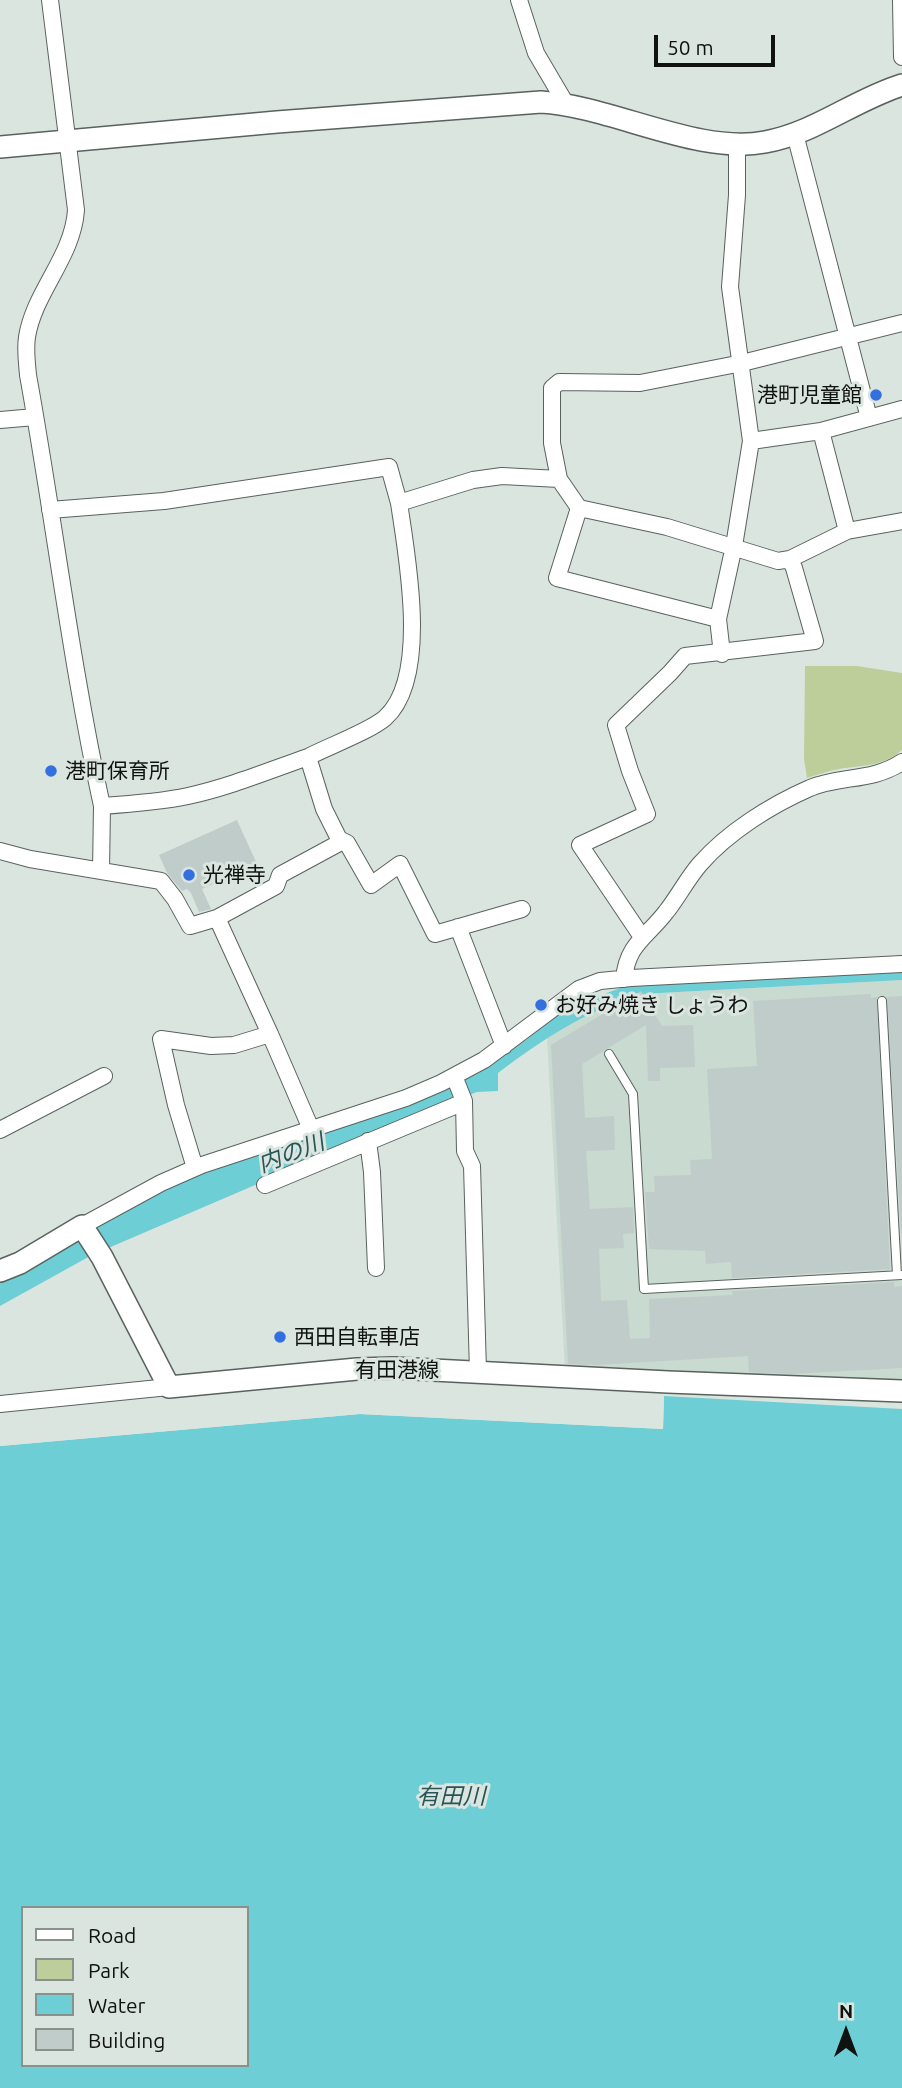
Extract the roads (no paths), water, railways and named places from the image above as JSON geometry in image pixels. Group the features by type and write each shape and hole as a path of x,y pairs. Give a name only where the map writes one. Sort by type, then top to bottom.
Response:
{"main road":[{"path":"0,147 525,103 566,104 682,134 737,145 765,142 795,134 822,124 876,94 902,85"},
{"path":"0,1270 20,1263 84,1229 100,1254 169,1387"},
{"name":"有田港線","path":"169,1387 357,1369 478,1371 902,1391"}],"street":[{"path":"50,0 76,210 75,223 63,255 32,319 27,337 28,375 83,723 102,806 101,871"},
{"path":"519,0 536,53 566,104"},
{"path":"901,0 902,57"},
{"path":"795,134 869,418"},
{"path":"722,654 718,619 734,546 751,441 730,286 737,195 737,145"},
{"path":"902,323 742,363 640,383 559,382 552,388 552,443 559,479 579,508 667,527 778,561 789,559 847,531 902,521"},
{"path":"751,441 821,431 902,410"},
{"path":"0,420 35,417"},
{"path":"821,431 847,531"},
{"path":"50,510 164,501 389,467 399,503 408,567 412,633 405,684 393,709 383,720 307,757 235,783 162,801 102,806"},
{"path":"399,503 473,480 502,476 559,479"},
{"path":"579,508 557,578 718,619"},
{"path":"642,937 580,845 647,814 630,771 617,725 685,656 722,654 815,640 789,559"},
{"path":"307,757 324,809 341,842"},
{"path":"624,979 625,965 630,953 642,937 664,915 700,864 740,829 810,788 836,780 880,774 902,762"},
{"path":"0,851 161,881 175,898 190,926 217,918 276,886 280,875 341,842 347,843 371,885 400,864 435,934 522,909"},
{"path":"217,918 311,1129"},
{"path":"458,927 504,1046"},
{"path":"84,1229 195,1168 406,1098 455,1078 504,1046 579,989 600,981 902,964"},
{"path":"195,1168 176,1105 162,1039 222,1046 270,1034"},
{"path":"0,1130 104,1076"},
{"path":"455,1078 464,1102 465,1151 471,1166 478,1371"},
{"path":"265,1185 464,1102"},
{"path":"368,1141 376,1268"},
{"path":"0,1404 169,1387"}],"lane":[{"path":"609,1054 633,1094 644,1289 900,1275 882,1001"}],"water":[{"name":"内の川","path":"902,968 902,980 641,994 621,1001 566,1027 498,1073 498,1091 477,1092 430,1110 92,1255 0,1306 0,1279 155,1194 202,1172 406,1106 477,1074 526,1040 578,997 601,995 634,983"},
{"name":"有田川","path":"664,1396 902,1409 902,2088 0,2088 0,1446 360,1414 663,1429"}],"place":[{"name":"港町児童館","path":"876,395"},
{"name":"港町保育所","path":"51,771"},
{"name":"光禅寺","path":"189,875"},
{"name":"お好み焼き しょうわ","path":"541,1005"},
{"name":"西田自転車店","path":"280,1337"}]}
